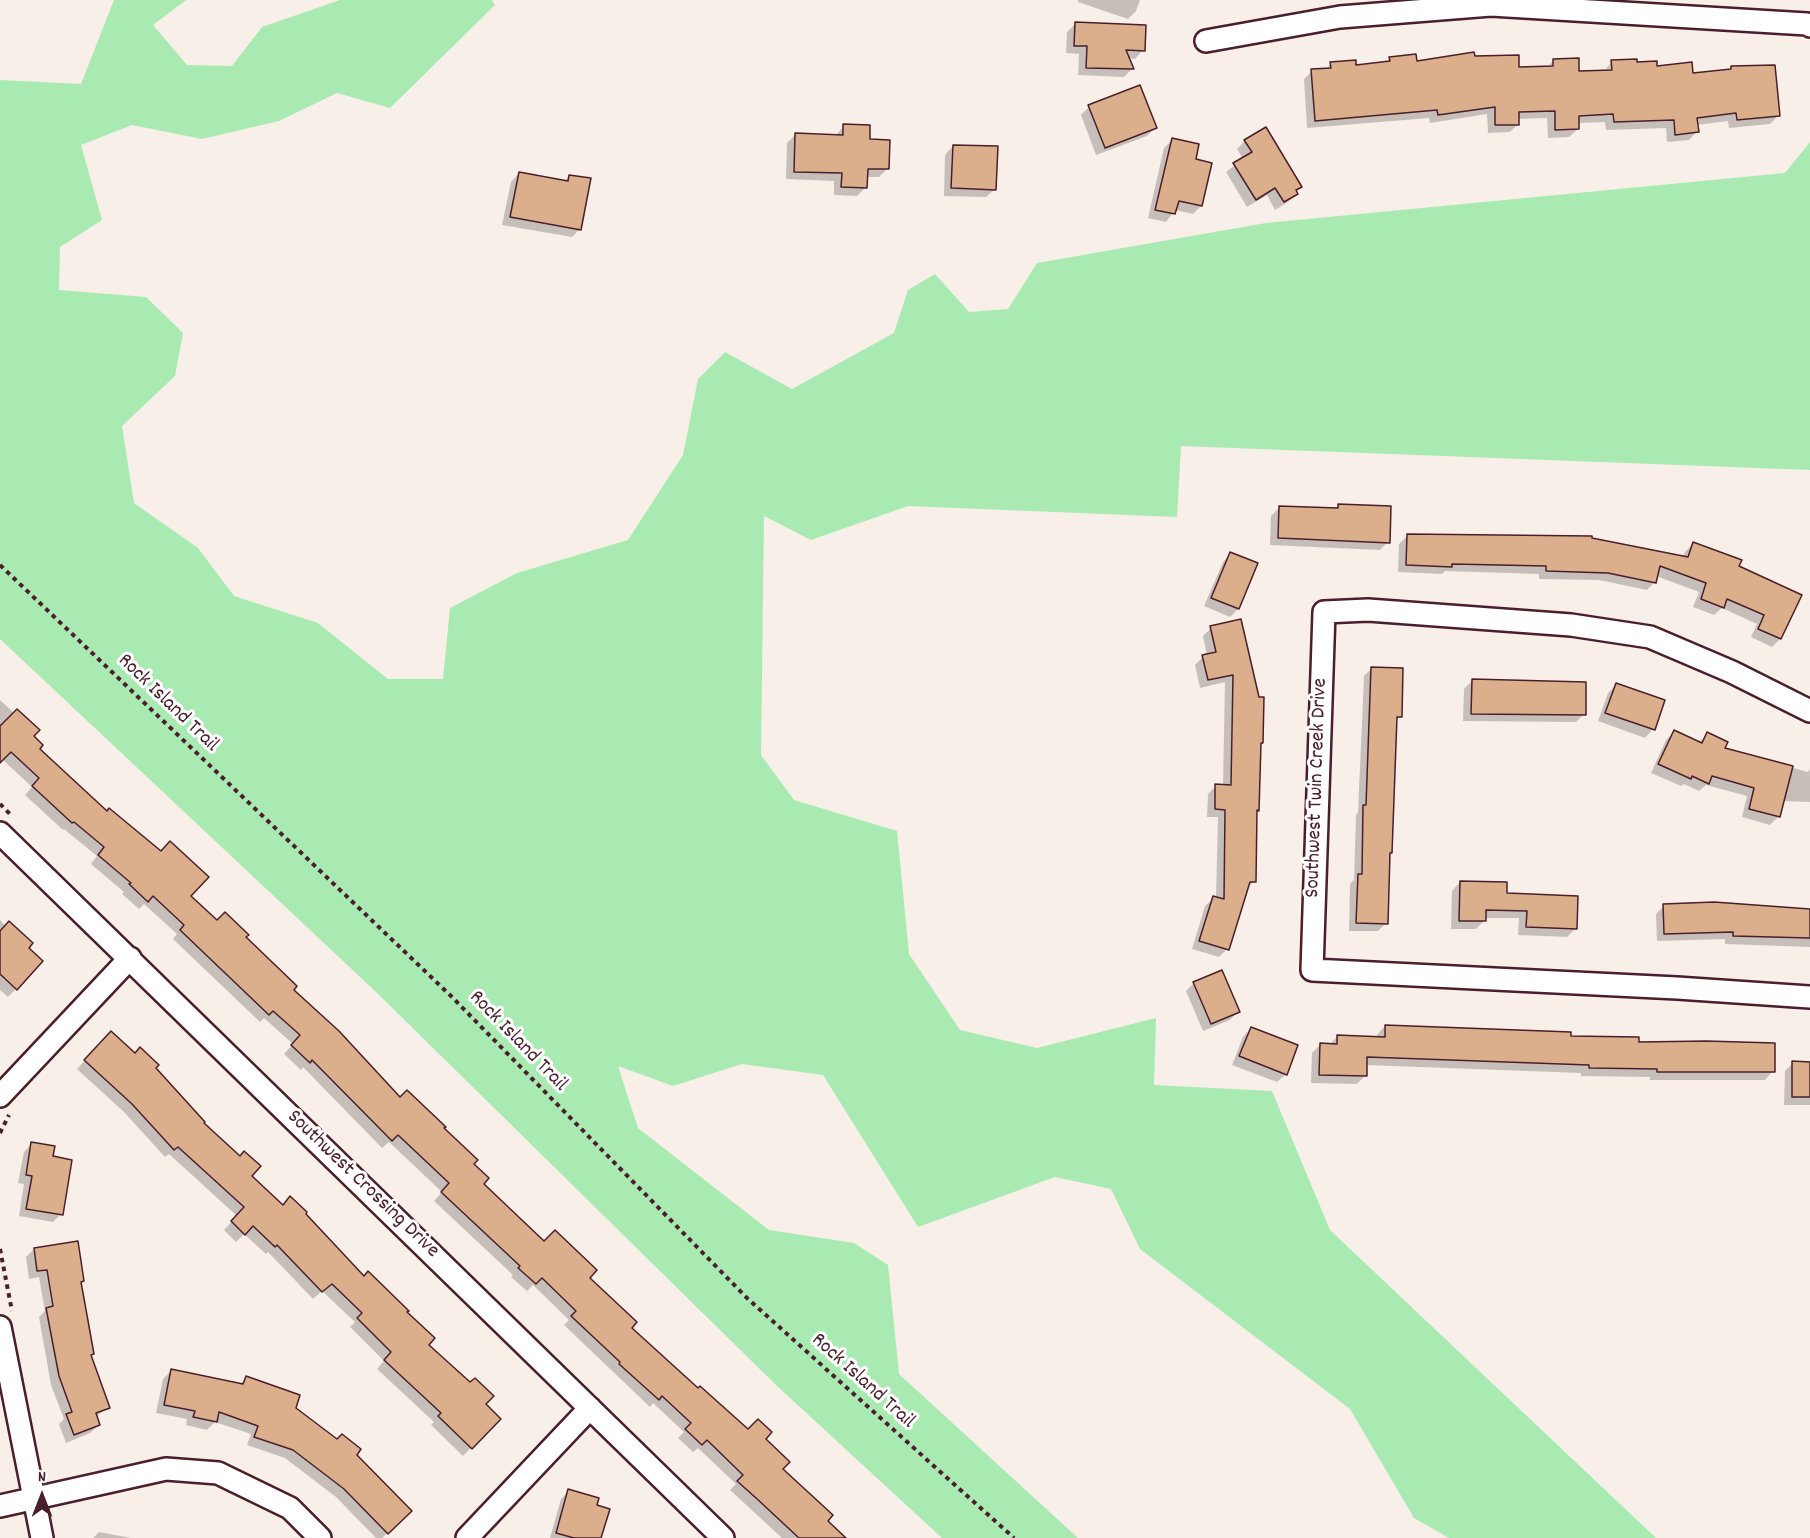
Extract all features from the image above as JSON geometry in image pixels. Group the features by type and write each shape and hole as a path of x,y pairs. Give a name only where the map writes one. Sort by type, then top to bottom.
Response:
{"street":[{"path":"1206,41 1340,17 1491,3 1810,26"},
{"name":"Southwest Twin Creek Drive","path":"1810,711 1732,672 1650,637 1571,625 1368,610 1324,612 1312,970 1810,997"},
{"name":"Southwest Crossing Drive","path":"0,833 723,1538"},
{"path":"0,1096 130,958"},
{"path":"0,1327 42,1538"},
{"path":"467,1538 590,1408"},
{"path":"0,1506 166,1469 218,1473 290,1508 320,1538"}],"path":[{"name":"Rock Island Trail","path":"0,565 451,996 747,1298 1014,1538"}],"green space":[{"path":"114,0 186,0 153,25 187,65 232,66 262,27 340,0 492,0 495,5 390,108 337,93 279,121 202,139 132,125 81,145 102,220 60,247 59,290 146,297 183,333 175,376 122,426 134,503 198,548 234,596 318,623 388,679 443,679 450,608 517,573 628,540 683,455 698,379 725,352 792,389 894,333 908,290 935,274 969,312 1008,309 1037,263 1266,223 1785,173 1810,142 1810,470 1181,446 1177,517 908,506 811,540 764,516 761,755 794,800 897,831 909,954 960,1030 1037,1048 1156,1018 1154,1085 1272,1091 1330,1230 1656,1538 1449,1538 1414,1518 1350,1409 1140,1249 1111,1189 1055,1177 918,1227 823,1075 742,1064 673,1086 618,1066 638,1128 769,1230 854,1243 888,1265 899,1374 1078,1538 942,1538 776,1385 375,991 0,639 0,80 81,84"}],"building":[{"path":"1075,22 1146,25 1145,51 1126,50 1134,69 1086,68 1087,46 1074,46"},
{"path":"1474,52 1475,56 1519,55 1519,67 1553,66 1553,59 1579,58 1579,71 1612,70 1611,60 1637,59 1637,62 1657,61 1657,66 1692,62 1693,73 1731,69 1731,66 1775,65 1780,116 1737,120 1736,113 1697,118 1699,132 1675,135 1674,120 1614,122 1613,114 1579,116 1579,129 1555,130 1555,111 1519,112 1519,125 1495,125 1495,107 1438,115 1437,110 1315,121 1311,69 1331,68 1330,62 1356,60 1356,65 1390,61 1389,57 1416,54 1417,61"},
{"path":"1140,85 1157,128 1105,148 1088,105"},
{"path":"843,124 870,125 870,139 890,140 889,169 868,169 867,188 841,187 842,173 794,172 795,133 843,135"},
{"path":"1266,127 1302,187 1296,190 1298,194 1284,202 1275,188 1256,200 1233,163 1252,152 1244,140"},
{"path":"1172,138 1199,144 1196,159 1212,163 1202,206 1179,201 1175,214 1155,210"},
{"path":"953,145 998,146 996,190 951,188"},
{"path":"519,172 568,181 569,175 591,178 581,230 510,217"},
{"path":"1338,504 1391,506 1390,543 1278,538 1279,506 1338,508"},
{"path":"1407,534 1592,536 1592,538 1688,557 1693,542 1742,560 1739,566 1802,595 1781,639 1758,629 1764,615 1727,599 1724,608 1701,599 1706,583 1660,566 1656,583 1608,573 1546,571 1546,566 1406,565"},
{"path":"1230,552 1258,563 1239,609 1211,598"},
{"path":"1241,619 1259,697 1264,697 1263,743 1261,743 1259,811 1257,810 1256,882 1250,882 1229,950 1199,941 1213,896 1224,899 1225,810 1215,809 1215,784 1231,785 1233,675 1208,680 1202,655 1216,652 1210,626"},
{"path":"1371,667 1403,668 1402,717 1397,717 1388,924 1356,923 1358,874 1362,874 1363,805 1366,805"},
{"path":"1472,679 1586,682 1586,715 1471,714"},
{"path":"1616,683 1665,700 1655,730 1605,713"},
{"path":"17,709 40,730 34,736 43,745 40,749 107,811 109,808 161,851 170,841 209,877 191,896 217,920 225,912 249,935 246,937 297,986 294,990 339,1031 400,1097 407,1090 446,1127 444,1128 478,1160 474,1164 489,1178 484,1184 544,1241 555,1230 597,1270 590,1278 637,1322 632,1328 698,1388 700,1386 748,1429 758,1419 772,1432 766,1439 790,1462 783,1469 833,1515 828,1521 846,1538 799,1538 737,1481 743,1475 707,1440 702,1445 685,1429 691,1423 662,1396 659,1400 571,1316 576,1311 542,1278 536,1284 441,1192 449,1183 398,1135 392,1141 312,1060 310,1063 291,1045 300,1035 273,1011 269,1015 180,930 184,925 153,896 148,902 129,884 131,883 98,855 104,847 74,822 72,823 32,786 39,778 11,752 0,763 0,726"},
{"path":"1674,730 1702,743 1707,732 1728,742 1725,748 1793,766 1780,817 1749,809 1754,788 1712,776 1709,784 1692,776 1691,779 1658,764"},
{"path":"1460,881 1507,882 1507,893 1578,896 1577,929 1526,927 1527,911 1486,910 1486,921 1459,921"},
{"path":"1714,902 1810,909 1810,938 1733,936 1733,932 1664,934 1663,904"},
{"path":"9,921 33,943 29,948 43,961 17,990 0,974 0,931"},
{"path":"1222,970 1240,1012 1211,1024 1193,982"},
{"path":"1385,1025 1571,1032 1571,1036 1639,1037 1639,1042 1775,1043 1775,1072 1657,1072 1657,1069 1589,1068 1589,1065 1367,1057 1367,1076 1319,1075 1320,1043 1337,1044 1337,1035 1385,1037"},
{"path":"1251,1027 1298,1045 1287,1075 1239,1056"},
{"path":"111,1031 135,1053 140,1047 159,1065 156,1068 204,1123 240,1156 244,1151 261,1166 252,1176 283,1205 290,1196 364,1276 368,1271 435,1338 429,1345 470,1382 475,1378 494,1396 486,1404 501,1419 472,1449 438,1416 441,1413 384,1360 391,1352 357,1318 362,1313 332,1284 322,1292 277,1245 275,1247 253,1226 245,1235 231,1221 244,1207 178,1147 174,1150 132,1104 84,1060"},
{"path":"1792,1061 1810,1062 1810,1097 1792,1097"},
{"path":"31,1142 55,1146 53,1156 72,1160 63,1215 26,1209 32,1176 26,1175"},
{"path":"78,1241 84,1281 81,1282 94,1354 91,1355 110,1408 96,1413 100,1425 74,1435 66,1414 72,1412 59,1376 46,1308 53,1306 47,1270 37,1271 34,1248"},
{"path":"171,1369 243,1384 246,1376 300,1395 296,1408 337,1439 342,1434 361,1449 357,1455 412,1511 388,1534 344,1489 293,1450 254,1437 258,1426 219,1412 217,1422 193,1417 195,1411 164,1405"},
{"path":"568,1489 599,1498 597,1505 610,1509 601,1538 574,1538 556,1533"}]}
